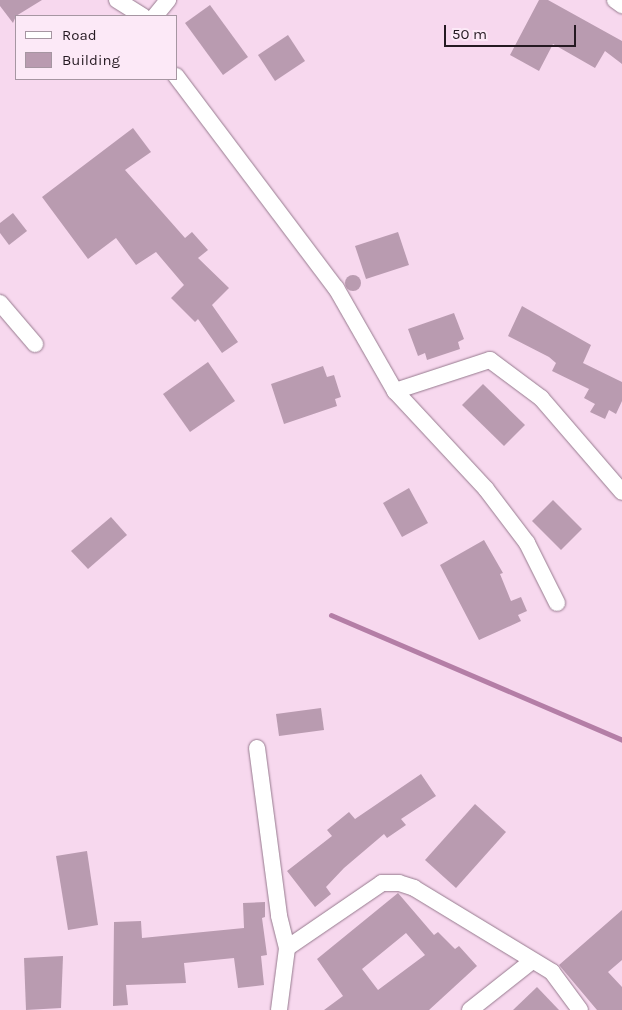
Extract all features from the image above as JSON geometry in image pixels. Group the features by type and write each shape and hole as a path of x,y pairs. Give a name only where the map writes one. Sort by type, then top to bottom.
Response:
{"street":[{"path":"117,0 140,15"},
{"path":"156,15 168,0"},
{"path":"615,0 622,5"},
{"path":"178,79 336,288 395,391 486,489 527,543 557,603"},
{"path":"0,303 35,344"},
{"path":"395,391 490,360 541,398 622,492"},
{"path":"257,748 279,916 287,948 279,1010"},
{"path":"287,948 382,883 399,883 414,888 552,972 580,1010"},
{"path":"470,1010 532,961"}],"building":[{"path":"0,0 42,0 15,15 13,23 0,6"},
{"path":"539,0 548,0 622,41 622,64 605,51 595,68 553,44 539,71 510,55"},
{"path":"210,5 248,57 223,75 185,23"},
{"path":"288,35 305,61 275,81 258,55"},
{"path":"133,128 151,152 125,170 185,238 192,232 208,250 198,258 229,288 212,305 238,342 222,353 198,319 195,322 171,298 184,285 156,252 136,265 116,238 88,259 42,197"},
{"path":"13,213 27,231 9,245 0,233 0,223"},
{"path":"398,232 409,265 366,279 355,246"},
{"path":"350,275 356,275 361,280 359,289 350,291 345,286 345,280"},
{"path":"522,306 591,345 583,363 622,382 622,401 616,414 609,410 605,419 590,412 595,404 584,398 589,389 552,371 556,363 549,357 508,336"},
{"path":"454,313 464,339 458,342 460,349 427,360 425,353 418,356 408,329"},
{"path":"208,362 235,401 190,432 163,394"},
{"path":"323,366 327,377 334,375 341,397 335,399 337,406 284,424 271,384"},
{"path":"483,384 525,425 504,446 462,405"},
{"path":"409,488 428,523 402,537 383,503"},
{"path":"553,500 582,529 561,550 532,521"},
{"path":"111,517 127,535 88,569 71,551"},
{"path":"484,540 503,573 500,574 511,601 521,597 527,611 518,615 521,621 479,640 440,565"},
{"path":"321,708 324,730 279,736 276,714"},
{"path":"421,774 436,796 401,819 406,825 387,838 384,834 344,868 326,887 331,894 315,907 287,871 332,836 327,830 349,812 355,819"},
{"path":"475,804 506,832 456,888 425,860"},
{"path":"87,851 98,925 68,930 56,856"},
{"path":"398,893 434,935 438,932 455,949 459,946 477,966 429,1010 324,1010 343,996 317,959","holes":["406,933 425,955 378,990 362,969"]},
{"path":"265,902 265,917 262,918 267,955 261,956 264,985 238,988 234,958 184,963 186,983 126,985 128,1005 113,1006 114,922 141,921 142,938 244,928 243,903"},
{"path":"622,910 622,960 608,972 622,987 622,1010 597,1010 559,965"},
{"path":"63,956 61,1008 26,1010 24,958"},
{"path":"537,987 559,1010 513,1010"}],"waterway":[{"path":"331,615 622,740"}]}
